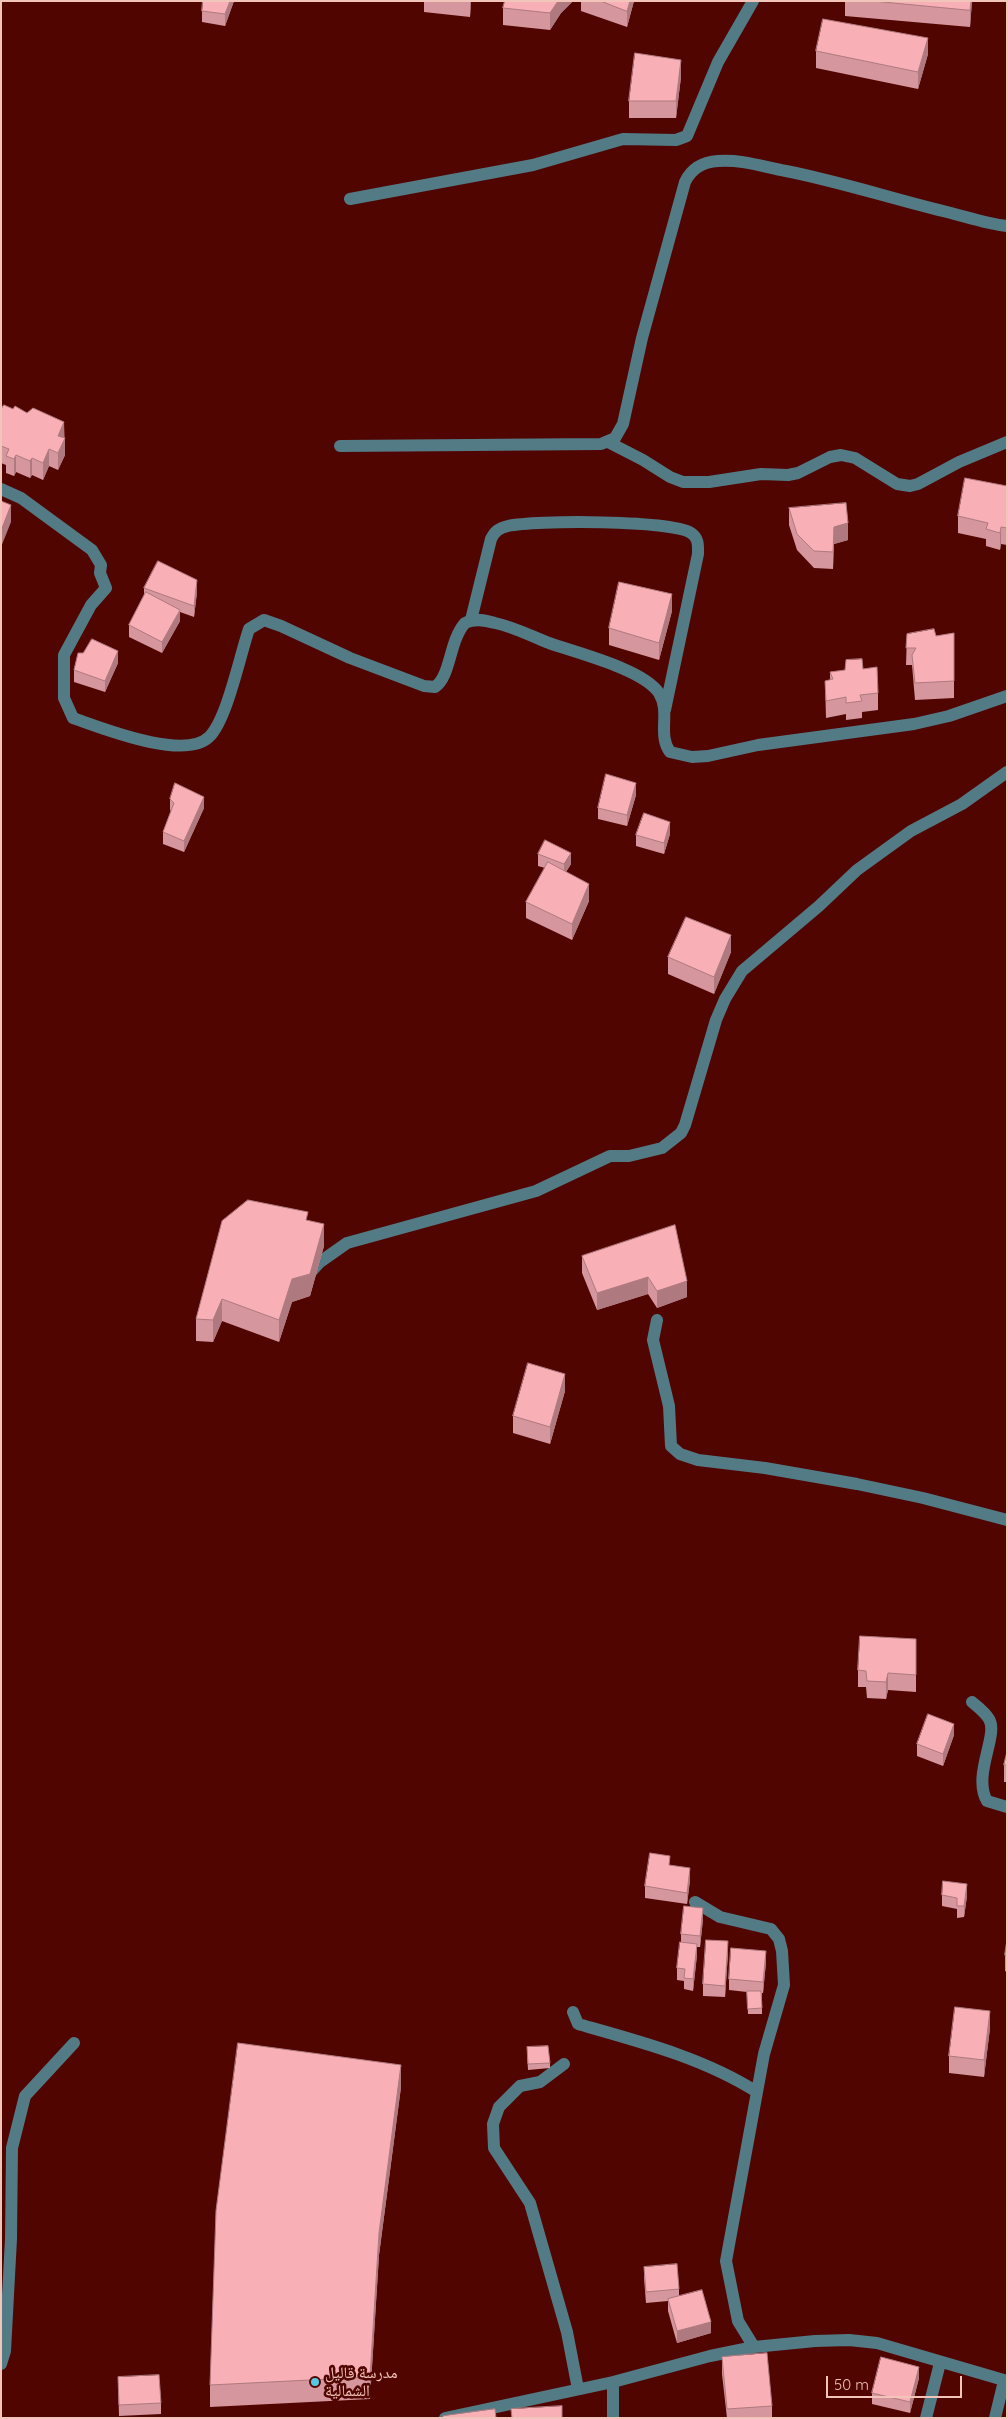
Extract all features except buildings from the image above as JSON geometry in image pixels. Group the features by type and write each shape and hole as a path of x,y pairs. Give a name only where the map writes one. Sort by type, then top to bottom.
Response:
{"street":[{"path":"350,199 533,164 623,139 676,140 687,136 718,62 754,1"},
{"path":"340,446 601,444 615,438 623,424 652,301 685,182 690,171 716,161 740,162 820,178 987,224 1007,226"},
{"path":"608,442 670,477 683,482 709,482 761,474 788,475 798,473 830,457 841,455 854,458 897,484 910,486 976,454 1007,442"},
{"path":"1,489 21,498 92,550 101,565 100,573 106,588 91,605 64,655 64,698 73,718 122,735 188,746 209,738 222,714 249,629 264,620 282,626 350,658 424,686 436,687 443,680 456,635 465,623 471,620 509,626 628,672 651,685 659,692 666,710"},
{"path":"471,620 491,539 496,530 536,522 644,525 679,528 691,533 698,541 698,554 666,710 665,744 670,752 692,757 817,736 914,724 949,716 1007,696"},
{"path":"310,1273 320,1262 347,1242 536,1191 610,1156 629,1156 662,1148 674,1139 685,1126 716,1020 724,999 742,971 819,906 857,870 911,831 962,804 1007,772"},
{"path":"657,1320 653,1340 669,1406 671,1446 680,1454 698,1460 765,1468 904,1494 1007,1520"},
{"path":"972,1702 989,1719 992,1726 983,1770 982,1790 987,1801 1007,1807"},
{"path":"695,1902 720,1916 771,1929 779,1939 784,1985 764,2054 726,2261 738,2322 754,2347"},
{"path":"573,2012 578,2024 628,2038 686,2058 737,2079 757,2092"},
{"path":"1,2364 5,2351 11,2239 12,2148 25,2096 74,2043"},
{"path":"564,2064 540,2082 520,2086 499,2107 493,2124 494,2148 530,2203 567,2332 578,2389"},
{"path":"445,2418 613,2382 710,2356 754,2347 849,2340 878,2343 940,2363 1006,2381 995,2418"},
{"path":"926,2418 940,2363"},
{"path":"613,2382 614,2418"}],"place":[{"name":"مدرسة قاليل الشمالية","path":"315,2382"}]}
